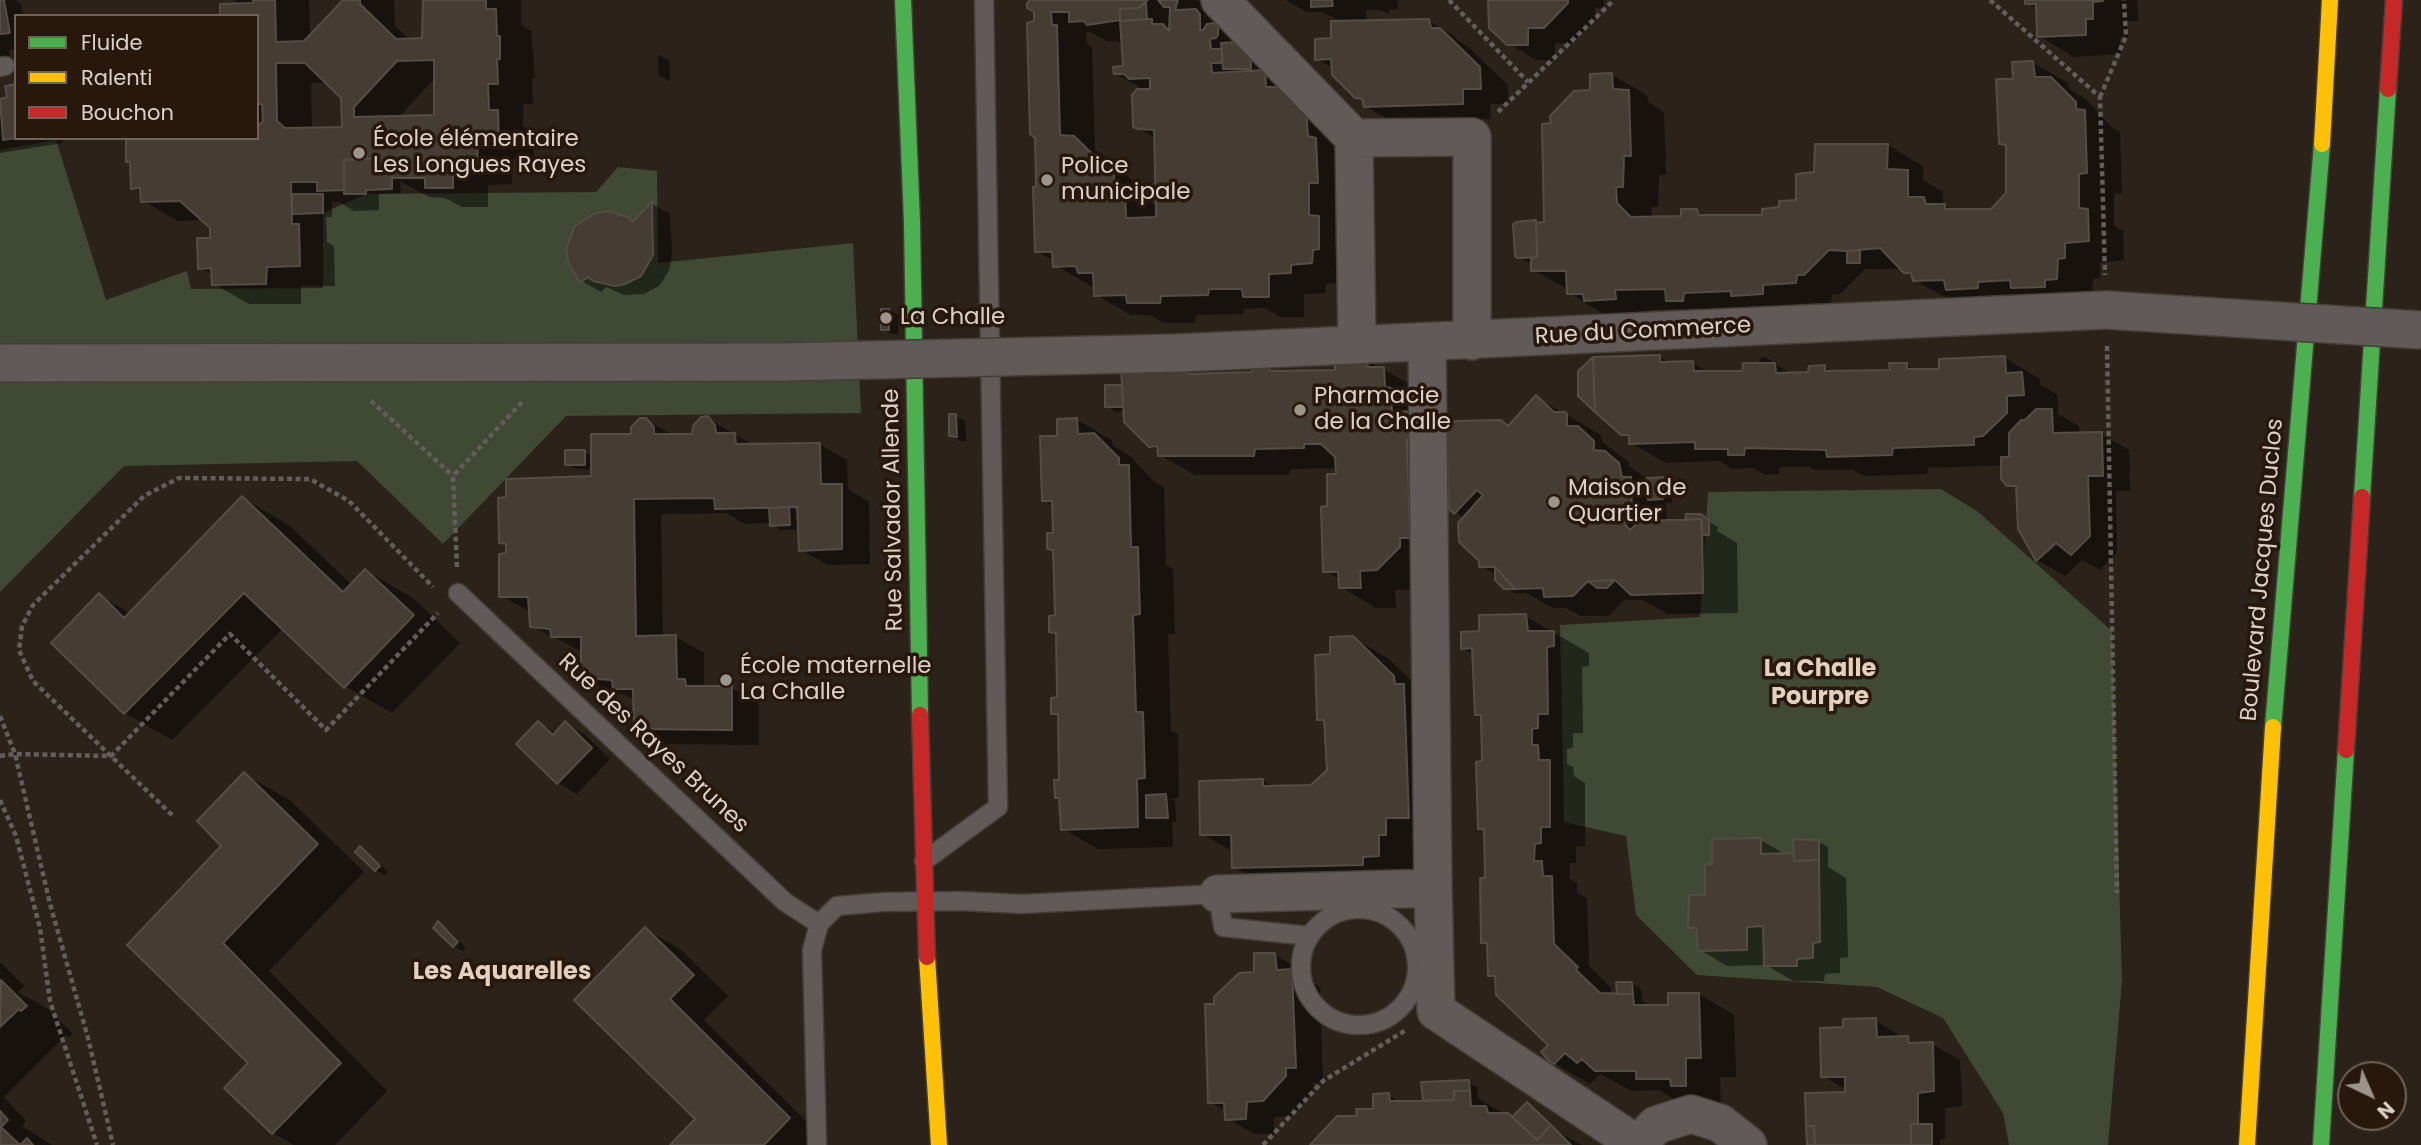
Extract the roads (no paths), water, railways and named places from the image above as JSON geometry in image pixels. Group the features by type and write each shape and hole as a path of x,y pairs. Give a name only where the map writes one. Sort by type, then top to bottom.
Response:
{"main road":[{"name":"Rue Salvador Allende","path":"903,0 912,222 923,902 939,1145"},
{"name":"Boulevard Jacques Duclos","path":"2247,1145 2270,754 2318,194 2330,0"},
{"path":"2321,1145 2394,0"}],"street":[{"path":"1220,0 1354,138 1357,344"},
{"path":"1354,138 1472,137 1472,341"},
{"name":"Rue du Commerce","path":"0,363 784,362 1178,354 2106,310 2421,330"},
{"path":"1427,342 1436,1011 1638,1145 1656,1125 1690,1114 1720,1124 1748,1145"},
{"path":"1218,894 1433,888"}],"lane":[{"path":"924,861 998,807 984,0"},
{"name":"Rue des Rayes Brunes","path":"453,598 786,902 819,925"},
{"path":"817,1145 812,950 819,925 837,906 884,902 1021,904 1218,894 1223,927 1309,936"},
{"path":"1358,908 1377,910 1394,919 1408,933 1416,950 1418,970 1414,988 1404,1005 1389,1018 1371,1024 1352,1025 1332,1019 1317,1008 1306,992 1301,974 1302,954 1309,936 1321,921 1339,912 1358,908"}],"place":[{"name":"École élémentaire Les Longues Rayes","path":"359,153"},
{"name":"Police municipale","path":"1047,180"},
{"name":"La Challe","path":"886,318"},
{"name":"Pharmacie de la Challe","path":"1300,410"},
{"name":"Maison de Quartier","path":"1554,502"},
{"name":"École maternelle La Challe","path":"726,680"}],"district":[{"name":"La Challe Pourpre","path":"1820,684"},
{"name":"Les Aquarelles","path":"502,973"}]}
